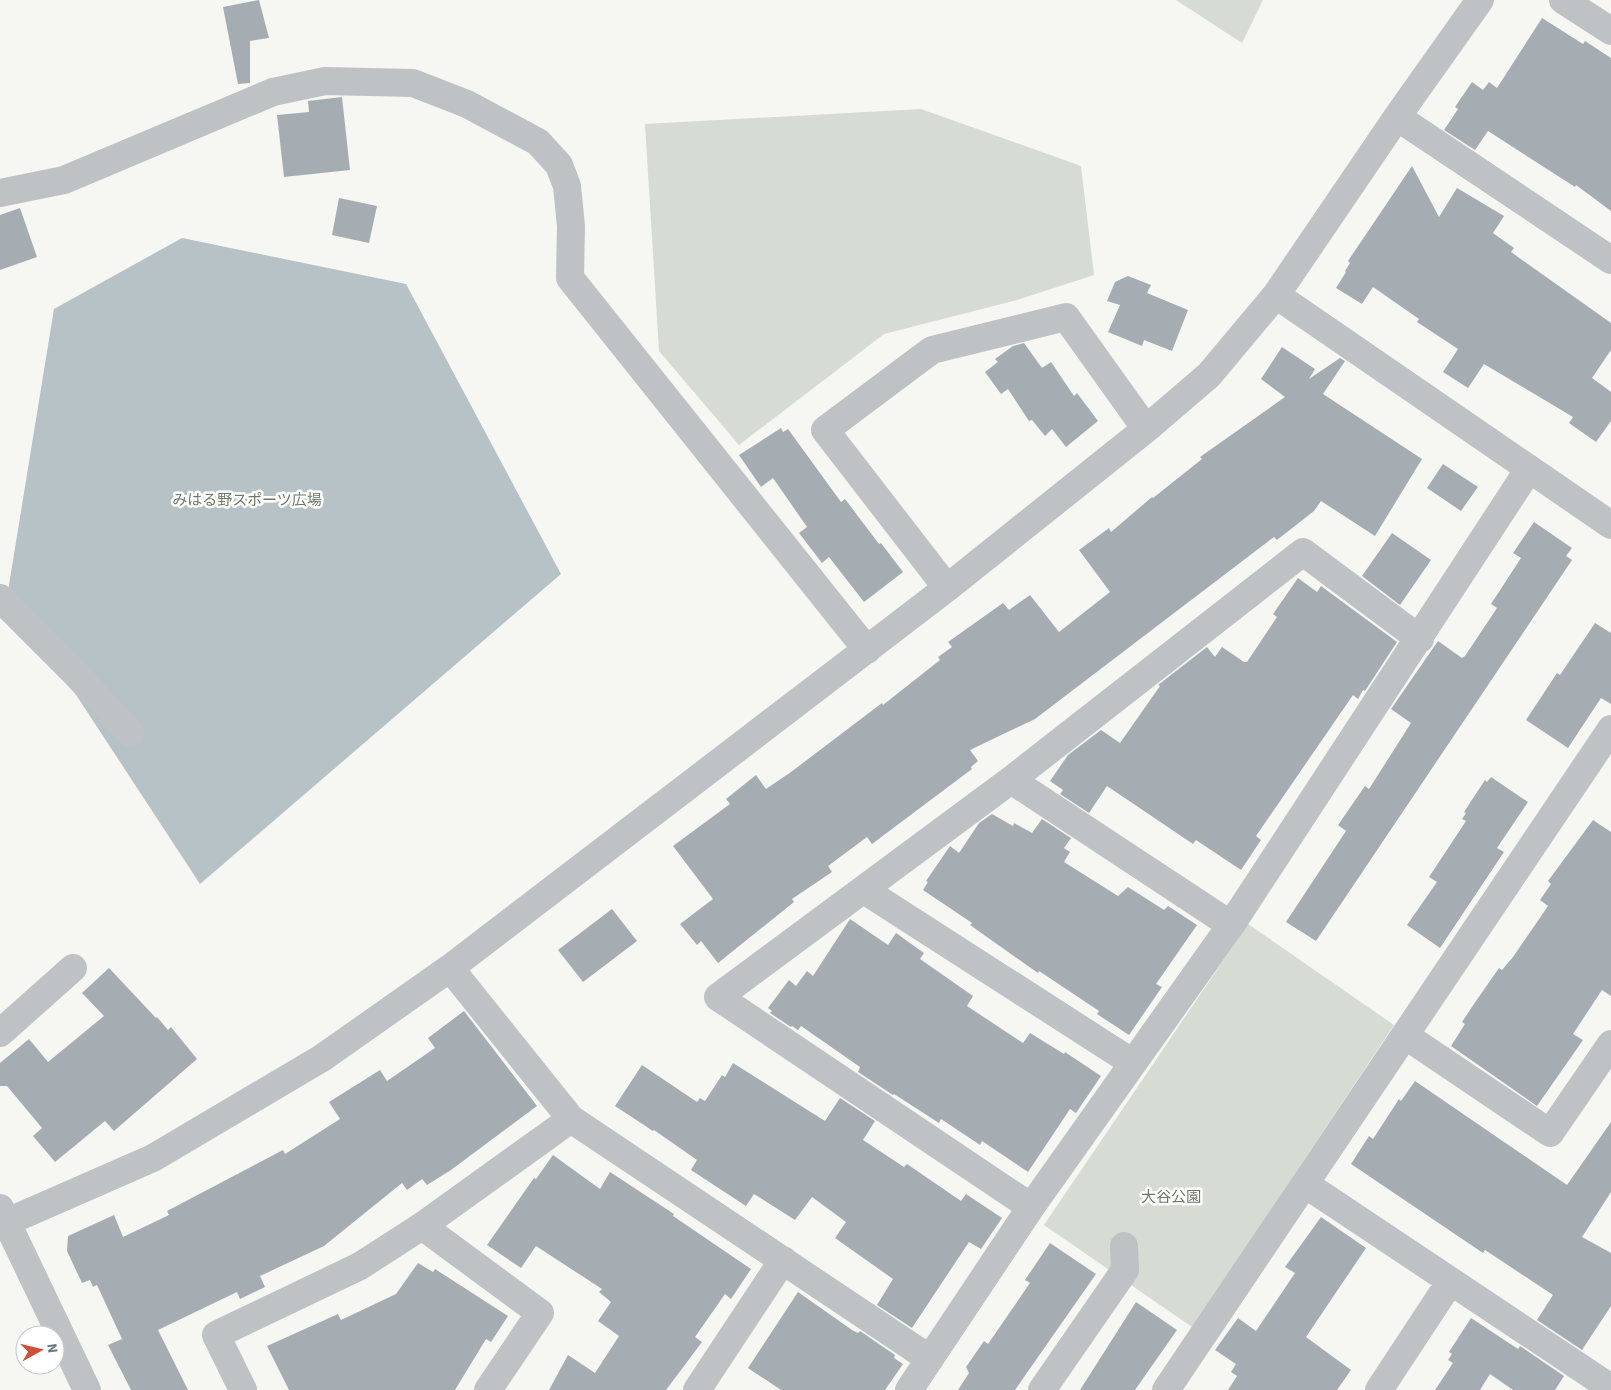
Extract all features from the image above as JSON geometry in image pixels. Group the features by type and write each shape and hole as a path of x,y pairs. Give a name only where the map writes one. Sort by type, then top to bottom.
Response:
{"street":[{"path":"87,1390 3,1215 153,1158 322,1058 450,968 867,650 948,588 1146,429 1209,375 1276,295 1397,117 1480,0"},
{"path":"1563,0 1611,31"},
{"path":"0,193 64,180 272,92 325,81 413,83 467,104 538,142 559,165 567,186 571,226 570,278 867,650"},
{"path":"1397,117 1611,260"},
{"path":"1276,295 1611,525"},
{"path":"948,588 825,430 932,350 1066,317 1146,429"},
{"path":"909,1390 1031,1207 1231,925 1529,470"},
{"path":"1031,1207 718,997 1011,780 1303,552 1420,639"},
{"path":"0,598 77,675 130,733"},
{"path":"1166,1390 1608,741"},
{"path":"1011,780 1231,925"},
{"path":"864,890 1133,1063"},
{"path":"0,1033 73,968"},
{"path":"450,968 570,1119 930,1359"},
{"path":"1406,1036 1550,1133 1611,1044"},
{"path":"243,1390 216,1335 360,1266 422,1226 570,1119"},
{"path":"1305,1184 1450,1282 1603,1380"},
{"path":"422,1226 540,1312 488,1390"},
{"path":"1042,1390 1125,1270 1124,1246"},
{"path":"698,1390 783,1260"},
{"path":"1379,1390 1450,1282"}],"green space":[{"path":"1176,0 1263,0 1242,43"},
{"path":"921,109 1081,166 1094,275 1017,300 884,334 739,445 659,351 645,124"},
{"name":"大谷公園","path":"1248,924 1394,1025 1192,1327 1044,1225"}],"shaded area":[{"name":"みはる野スポーツ広場","path":"182,238 406,284 561,574 200,884 8,591 54,309"}],"building":[{"path":"259,0 269,38 250,41 250,83 238,84 223,7"},
{"path":"1542,18 1583,44 1585,41 1611,58 1611,211 1576,185 1575,187 1488,131 1475,150 1444,130 1458,109 1455,107 1472,82 1483,90 1489,82 1497,88"},
{"path":"342,97 350,170 284,177 277,115 309,112 308,101"},
{"path":"1412,166 1439,217 1457,188 1504,216 1493,233 1514,248 1511,252 1611,323 1611,350 1592,378 1611,392 1611,421 1596,442 1569,423 1573,417 1484,364 1468,388 1443,372 1458,349 1417,322 1419,319 1373,287 1362,304 1336,288 1350,263 1348,261"},
{"path":"339,198 377,206 369,243 332,235"},
{"path":"20,208 37,257 0,270 0,215"},
{"path":"1128,276 1151,285 1147,293 1188,310 1172,351 1144,340 1142,346 1108,332 1120,305 1107,301 1115,282"},
{"path":"1024,343 1042,368 1051,362 1074,396 1077,393 1098,421 1066,447 1052,429 1045,436 1032,420 1029,421 1008,389 1001,394 985,372 998,362 995,359 1013,346"},
{"path":"1282,347 1315,369 1309,379 1340,358 1345,361 1323,394 1422,459 1375,536 1321,501 1314,511 1277,540 1274,537 1035,719 970,750 978,761 971,767 972,769 872,844 867,837 828,866 832,872 792,899 794,902 718,963 701,941 697,945 680,924 713,899 673,846 730,804 726,799 756,775 766,789 882,703 883,705 940,660 938,657 952,647 948,642 1003,603 1009,610 1030,595 1059,632 1110,592 1079,550 1109,528 1111,532 1152,497 1202,459 1200,457 1285,397 1261,379"},
{"path":"781,428 783,432 788,429 841,502 845,499 903,572 864,602 829,557 822,563 799,533 807,527 773,478 761,487 739,455"},
{"path":"1443,464 1478,487 1461,511 1427,488"},
{"path":"1534,522 1572,548 1566,556 1572,560 1316,941 1286,922 1346,831 1338,825 1365,786 1369,789 1411,723 1391,709 1438,641 1462,658 1465,656 1497,608 1491,604 1521,558 1513,553"},
{"path":"1392,533 1431,560 1400,605 1362,576"},
{"path":"1298,578 1317,592 1321,586 1397,642 1365,691 1363,690 1358,699 1353,695 1256,836 1261,840 1241,870 1196,840 1193,844 1107,786 1089,813 1060,794 1063,790 1050,781 1068,755 1101,730 1120,743 1160,686 1158,685 1207,647 1215,657 1222,647 1244,662 1247,662 1277,617 1273,614"},
{"path":"1595,623 1611,633 1611,704 1601,698 1568,748 1526,720 1557,673 1560,675"},
{"path":"1491,777 1528,802 1497,848 1504,852 1440,948 1407,925 1437,882 1429,877 1466,821 1462,819 1466,813 1464,812 1485,780 1487,782"},
{"path":"992,814 1013,826 1014,823 1032,833 1042,819 1071,838 1064,848 1070,852 1064,862 1118,896 1128,887 1164,910 1168,906 1197,925 1156,984 1162,987 1129,1035 1097,1014 1099,1011 1039,971 1038,973 970,925 972,923 923,890 928,882 926,881 950,846 959,853 979,823"},
{"path":"1593,820 1611,832 1611,996 1602,990 1573,1034 1583,1040 1537,1106 1451,1046 1465,1024 1462,1022 1476,1001 1499,968 1502,970 1513,957 1548,906 1540,900 1551,884 1548,881"},
{"path":"612,909 637,941 583,982 558,950"},
{"path":"850,919 888,945 896,933 924,953 920,959 973,996 967,1006 1023,1043 1030,1033 1064,1054 1065,1052 1101,1076 1076,1113 1070,1109 1028,1172 982,1141 980,1145 941,1119 939,1123 893,1095 858,1072 860,1067 801,1026 798,1030 770,1013 772,1011 768,1008 789,980 796,986 807,971 813,976"},
{"path":"109,968 168,1030 171,1027 197,1059 114,1131 105,1121 55,1162 33,1136 42,1128 7,1086 0,1086 0,1063 29,1039 48,1062 104,1016 82,993"},
{"path":"464,1011 537,1106 451,1170 427,1185 422,1179 407,1190 402,1183 324,1246 260,1276 265,1287 240,1299 237,1292 158,1330 188,1390 131,1390 108,1345 122,1339 97,1285 93,1287 90,1280 82,1283 67,1251 68,1236 114,1215 123,1237 169,1215 167,1211 283,1150 285,1154 340,1119 329,1102 380,1070 387,1081 435,1048 428,1038"},
{"path":"733,1063 825,1121 840,1098 875,1121 863,1140 904,1167 907,1164 961,1201 966,1194 1002,1218 981,1249 969,1242 912,1328 877,1305 893,1279 835,1238 846,1222 812,1197 795,1220 754,1194 746,1206 691,1170 697,1160 615,1106 642,1065 697,1102 700,1098 705,1101 722,1075 725,1077"},
{"path":"1415,1081 1567,1185 1611,1122 1611,1192 1582,1237 1611,1253 1611,1306 1582,1350 1537,1320 1553,1295 1485,1250 1483,1253 1351,1164 1369,1136 1373,1139 1399,1099 1401,1101"},
{"path":"553,1155 600,1189 610,1172 674,1214 673,1216 751,1269 731,1299 725,1294 695,1337 702,1342 666,1390 549,1390 568,1355 595,1373 619,1336 598,1321 611,1302 599,1292 602,1289 536,1246 521,1268 487,1245 534,1178 536,1179"},
{"path":"1321,1217 1366,1248 1306,1337 1351,1370 1337,1390 1228,1390 1237,1376 1231,1372 1236,1364 1215,1350 1238,1318 1256,1331 1295,1273 1285,1267"},
{"path":"1050,1243 1096,1274 1015,1390 958,1390 969,1373 966,1367 984,1341 988,1344 1030,1283 1025,1280"},
{"path":"418,1263 433,1272 435,1269 508,1316 491,1342 486,1339 455,1390 289,1390 267,1346 338,1314 341,1320 396,1294"},
{"path":"798,1292 852,1330 858,1333 860,1331 895,1355 894,1358 903,1364 885,1390 781,1390 748,1368"},
{"path":"1136,1302 1177,1330 1135,1390 1080,1390"},
{"path":"1471,1318 1518,1349 1520,1346 1564,1376 1555,1390 1513,1390 1490,1374 1480,1390 1435,1390 1453,1363 1448,1360 1452,1354 1449,1352"}]}
